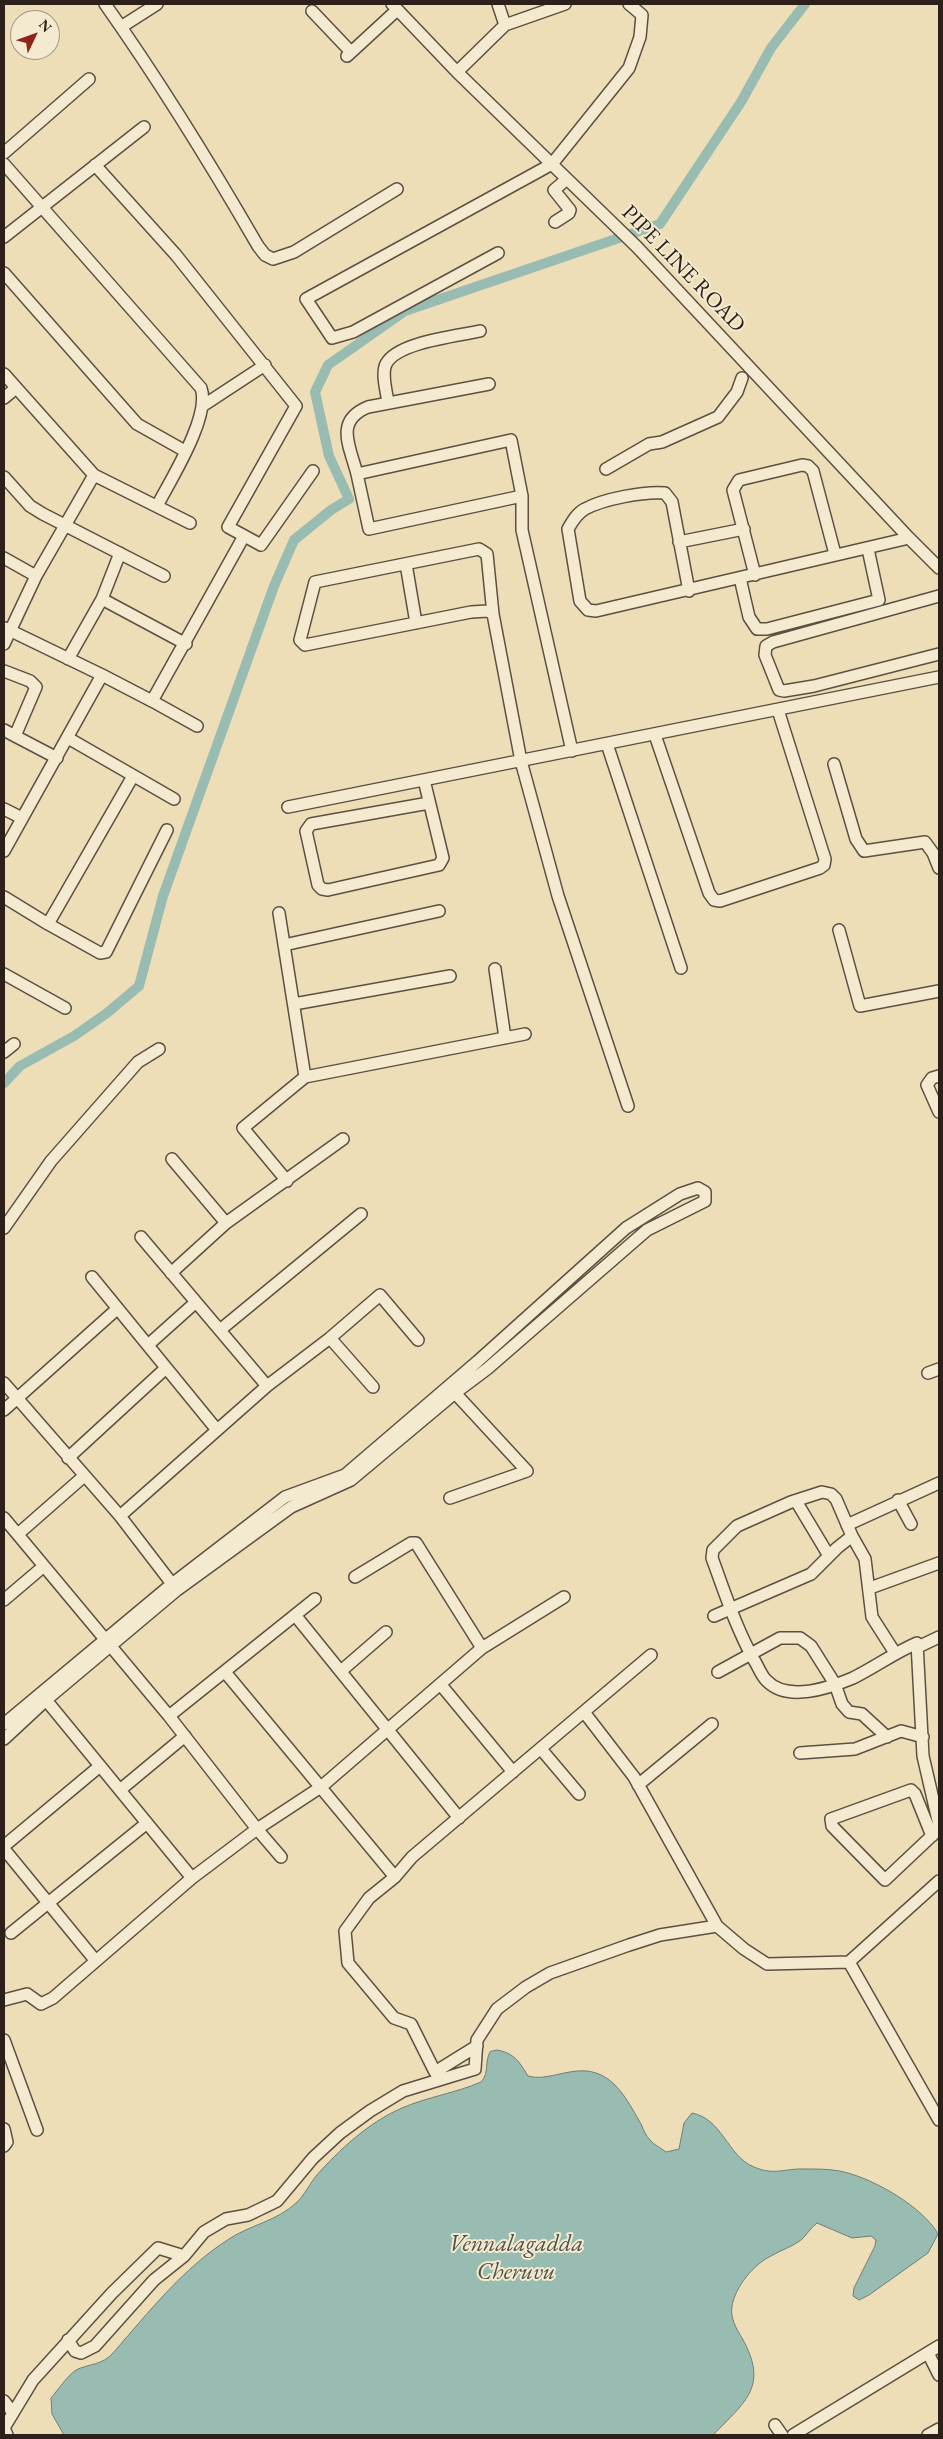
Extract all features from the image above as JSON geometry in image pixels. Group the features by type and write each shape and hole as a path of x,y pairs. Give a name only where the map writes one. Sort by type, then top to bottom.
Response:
{"street":[{"path":"105,4 215,171 265,255 274,259 294,252 397,189"},
{"path":"121,27 157,4"},
{"path":"498,4 505,25"},
{"path":"457,72 505,25 565,4"},
{"path":"498,252 353,332 335,338 332,338 306,299 552,164 629,68 638,45 642,15 629,4"},
{"path":"312,11 349,54 395,7"},
{"name":"PIPE LINE ROAD","path":"395,7 457,72 637,247 939,568"},
{"path":"4,153 89,80"},
{"path":"4,237 40,206 144,127"},
{"path":"4,164 201,388 204,405 201,416 157,506"},
{"path":"95,165 176,255 296,406 228,527 261,545 313,471"},
{"path":"555,222 569,213 570,210 554,190 567,179"},
{"path":"563,201 577,188"},
{"path":"4,273 137,424 185,450"},
{"path":"388,403 384,369 391,359 413,346 480,331"},
{"path":"204,405 265,365"},
{"path":"4,374 94,475 190,523"},
{"path":"606,469 649,444 662,442 718,417 737,392 742,378"},
{"path":"489,384 388,403 361,410 353,415 348,422 346,430 368,529 522,496"},
{"path":"4,398 16,388"},
{"path":"357,474 511,440 522,496 522,530 572,751"},
{"path":"755,575 734,490 735,484 739,480 802,465 808,466 813,471 835,554"},
{"path":"4,644 7,629 94,475"},
{"path":"4,477 30,506 164,576"},
{"path":"690,591 672,502 665,492 654,492 601,503 584,510 568,529 580,602 588,610 596,612 690,591 835,554 868,549 909,538"},
{"path":"680,542 744,528"},
{"path":"152,701 186,644 244,536"},
{"path":"740,578 752,623 757,629 767,629 879,600 868,549"},
{"path":"493,614 488,612 471,612 305,645 300,640 315,582 480,550 486,551 493,614 521,761 558,896 628,1106"},
{"path":"68,659 102,599 120,553"},
{"path":"4,558 36,576"},
{"path":"406,564 416,623"},
{"path":"288,807 937,677 935,656 814,686 779,690 765,655 766,646 773,642 939,596"},
{"path":"102,599 186,644"},
{"path":"7,629 152,701 197,726"},
{"path":"4,671 30,681 36,687 15,736"},
{"path":"4,851 102,676"},
{"path":"814,686 817,702"},
{"path":"655,735 709,893 714,900 720,901 820,868 824,865 825,860 778,710"},
{"path":"4,730 57,758"},
{"path":"68,738 174,799"},
{"path":"607,744 681,968"},
{"path":"834,764 856,839 864,852 925,842 933,853 939,868"},
{"path":"48,924 133,776"},
{"path":"424,780 430,803 442,858 439,866 328,890 322,889 318,884 306,831 311,824 430,803"},
{"path":"4,809 22,818"},
{"path":"4,897 100,953 106,952 168,830"},
{"path":"284,945 439,911"},
{"path":"279,912 305,1077"},
{"path":"839,930 860,1006 939,991"},
{"path":"495,969 505,1038"},
{"path":"4,974 65,1008"},
{"path":"294,1004 450,976"},
{"path":"287,1181 243,1128 305,1077 525,1034"},
{"path":"4,1052 14,1044"},
{"path":"4,1228 58,1154 138,1062 159,1049"},
{"path":"939,1076 932,1078 927,1085 939,1112"},
{"path":"171,1273 226,1223 287,1181 343,1138"},
{"path":"172,1159 226,1223"},
{"path":"4,1724 108,1642 175,1587 290,1495 345,1475 478,1361 626,1228 680,1194 698,1188 705,1192 705,1201 647,1230 487,1369 350,1480 294,1506 175,1587"},
{"path":"220,1330 361,1214"},
{"path":"141,1238 267,1386"},
{"path":"92,1277 217,1430"},
{"path":"120,1516 267,1386 330,1338 380,1295 418,1340"},
{"path":"148,1346 196,1302"},
{"path":"4,1410 117,1309"},
{"path":"330,1338 373,1387"},
{"path":"68,1458 166,1368"},
{"path":"4,1383 83,1477 120,1516 175,1587"},
{"path":"450,1498 527,1471 455,1393"},
{"path":"18,1534 83,1477"},
{"path":"847,1525 898,1500 939,1483"},
{"path":"895,1653 872,1617 869,1605 870,1588 865,1559 852,1536 836,1499 831,1494 822,1492 737,1526 713,1550 712,1558 741,1638 766,1681 780,1688 794,1692 811,1691 835,1684 854,1677 895,1653 917,1643 923,1756 937,1824"},
{"path":"290,1495 294,1506"},
{"path":"898,1500 910,1524"},
{"path":"796,1501 829,1556"},
{"path":"4,1518 169,1716 281,1857"},
{"path":"714,1616 810,1574 852,1536"},
{"path":"355,1576 411,1543 416,1543 482,1648"},
{"path":"870,1588 939,1563"},
{"path":"4,1600 44,1566"},
{"path":"4,2000 28,1994 42,2004 53,1998 192,1878 257,1829 321,1787 482,1648 564,1597"},
{"path":"169,1716 315,1599"},
{"path":"295,1615 459,1818"},
{"path":"340,1671 386,1632"},
{"path":"918,1647 939,1637"},
{"path":"718,1672 780,1638 800,1638 811,1646 835,1684 842,1704 849,1712 862,1714 887,1737"},
{"path":"4,1739 108,1642"},
{"path":"477,2046 435,2072 411,2024 394,2018 348,1963 346,1931 369,1898 395,1877 412,1857 651,1655"},
{"path":"225,1672 395,1877"},
{"path":"441,1684 513,1772"},
{"path":"46,1700 192,1878"},
{"path":"584,1712 638,1785 717,1926 767,1964 849,1962 939,1881"},
{"path":"638,1785 712,1724"},
{"path":"800,1753 855,1749 901,1731 923,1737"},
{"path":"120,1790 185,1736"},
{"path":"541,1749 579,1794"},
{"path":"95,1960 4,1848 100,1766"},
{"path":"911,1790 937,1824 885,1880 832,1826 831,1819 911,1790"},
{"path":"11,1933 147,1823"},
{"path":"68,2340 75,2351 82,2353 95,2346 154,2280 184,2256 204,2232 226,2219 248,2215 277,2201 313,2158 340,2133 370,2111 403,2091 475,2069 477,2040 497,2010 526,1987 550,1973 660,1935 717,1926"},
{"path":"849,1962 939,2120"},
{"path":"4,2040 37,2130"},
{"path":"4,2129 7,2142 4,2146"},
{"path":"7,2435 4,2428 33,2380 112,2293 158,2248 184,2256"},
{"path":"793,2435 939,2346"},
{"path":"928,2353 939,2375"},
{"path":"4,2401 13,2413"},
{"path":"928,2435 939,2429"}],"water":[{"name":"Vennalagadda Cheruvu","path":"497,2050 508,2053 516,2058 528,2076 544,2077 587,2071 604,2076 623,2094 653,2143 666,2152 679,2149 684,2123 692,2113 711,2122 737,2155 754,2167 768,2171 830,2170 856,2176 883,2188 910,2204 931,2224 938,2234 928,2253 859,2300 853,2296 854,2288 875,2246 876,2240 871,2236 852,2238 817,2223 798,2242 771,2256 752,2270 737,2291 732,2306 732,2315 750,2355 754,2369 753,2381 750,2392 744,2402 713,2435 64,2435 52,2414 51,2398 76,2370 109,2357 181,2277 212,2251 237,2234 272,2219 289,2209 304,2194 325,2166 366,2129 402,2108 481,2082 485,2075 490,2052"}],"waterway":[{"path":"4,1083 20,1066 74,1036 107,1013 139,986 163,896 274,586 294,540 331,510 349,499 329,456 315,392 328,365 405,311 660,224 741,102 771,48 805,4"}]}
